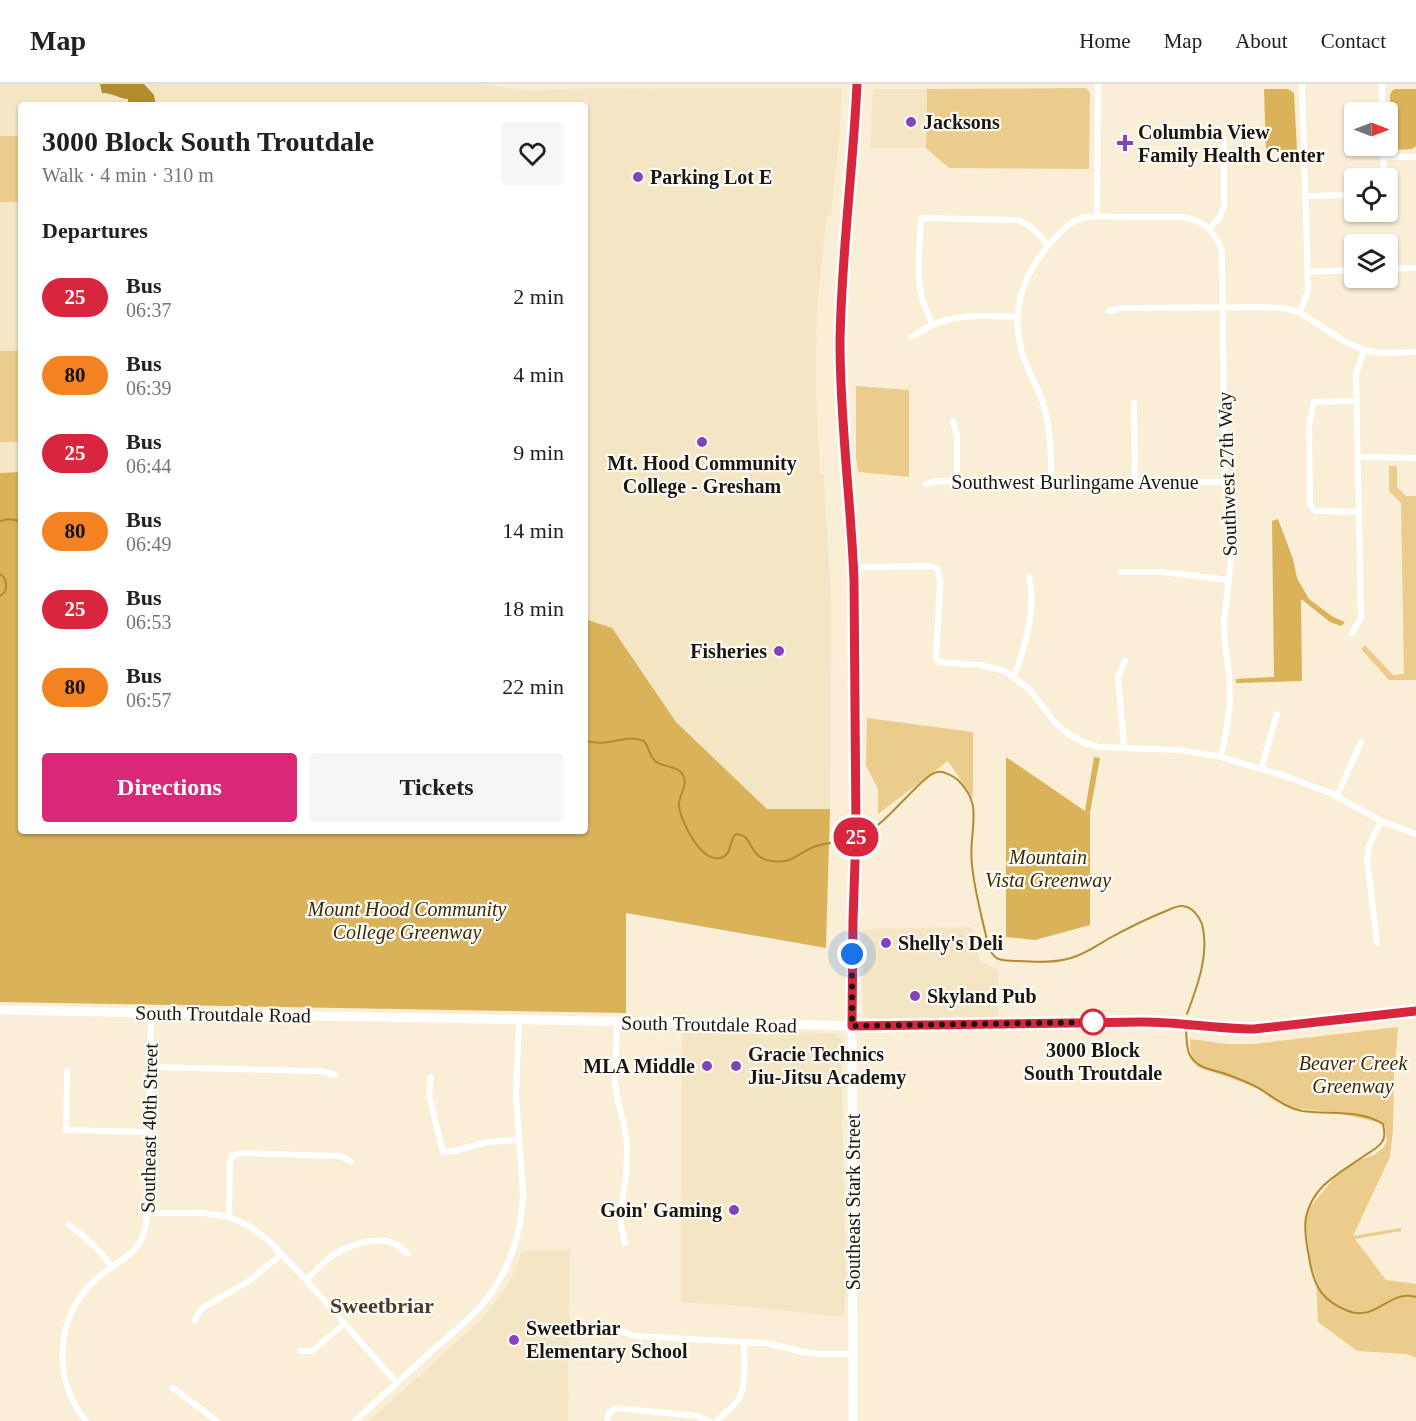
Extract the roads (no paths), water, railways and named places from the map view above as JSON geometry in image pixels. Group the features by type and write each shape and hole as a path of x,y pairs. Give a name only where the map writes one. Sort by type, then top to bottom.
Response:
{"main road":[{"name":"Southeast Stark Street","path":"853,1421 852,1026 856,831 854,567 840,344 857,84"},
{"name":"South Troutdale Road","path":"0,1010 852,1026 1159,1022 1225,1029 1254,1029 1416,1011"}],"street":[{"path":"1097,216 1098,84"},
{"path":"1299,312 1307,295 1308,272 1302,84"},
{"path":"1382,84 1382,102"},
{"path":"1050,482 1048,423 1022,353 1017,328 1021,294 1031,268 1065,227 1080,219 1097,216 1182,217 1191,218 1210,228 1220,217 1224,206 1224,139"},
{"path":"1384,168 1383,158 1416,157"},
{"path":"1306,196 1344,195"},
{"path":"933,324 925,308 920,285 921,218 1018,220 1033,228 1048,245"},
{"name":"Southwest 27th Way","path":"1210,228 1222,252 1225,482 1232,531 1224,621 1230,704 1221,757"},
{"path":"1398,269 1416,268"},
{"path":"1308,272 1344,270"},
{"path":"1109,311 1123,308 1284,308 1299,312 1344,341 1364,350 1378,353 1416,352"},
{"path":"911,337 933,324 956,318 1017,316"},
{"path":"1352,633 1361,618 1356,375 1364,350"},
{"path":"1356,401 1314,402 1309,426 1311,504 1317,512 1359,512"},
{"path":"1134,403 1135,482"},
{"path":"953,422 957,436 957,481"},
{"path":"1359,457 1416,458"},
{"name":"Southwest Burlingame Avenue","path":"926,484 937,481 1225,482"},
{"path":"854,567 928,566 938,568 940,582 936,657 938,662 981,665 1005,671 1030,690 1055,723 1085,743 1099,747 1180,750 1221,757 1285,776 1337,796 1381,821 1416,834"},
{"path":"1121,572 1161,572 1229,580"},
{"path":"1014,677 1026,639 1031,613 1032,591 1029,577"},
{"path":"1124,747 1118,676 1125,661"},
{"path":"1261,768 1277,714"},
{"path":"1337,796 1361,742"},
{"path":"1377,943 1366,860 1369,846 1381,821"},
{"name":"Southeast 40th Street","path":"86,1421 77,1409 66,1384 62,1359 63,1339 78,1300 92,1283 133,1252 142,1239 147,1224 151,1013"},
{"path":"355,1421 469,1318 487,1298 503,1274 518,1234 523,1208 516,1095 519,1020"},
{"path":"617,1022 615,1083 627,1143 626,1178 620,1211 625,1243"},
{"path":"150,1067 321,1071 335,1075"},
{"path":"67,1071 66,1130 149,1132"},
{"path":"431,1077 429,1095 443,1152 488,1142 519,1140"},
{"path":"229,1217 232,1156 239,1153 341,1156 351,1162"},
{"path":"147,1213 202,1213 229,1217 251,1227 282,1254 397,1383"},
{"path":"69,1225 97,1248 112,1267"},
{"path":"306,1280 330,1257 346,1247 371,1241 388,1242 397,1245 408,1254"},
{"path":"195,1320 202,1308 249,1281 282,1254"},
{"path":"300,1351 312,1351 344,1324"},
{"path":"618,1330 635,1336 766,1343 816,1354 854,1354"},
{"path":"717,1421 738,1400 742,1392 744,1343"},
{"path":"173,1388 217,1421"},
{"path":"607,1421 609,1413 616,1408 697,1416 710,1421"}],"waterway":[{"path":"0,521 18,521"},
{"path":"0,574 6,584 5,592 0,596"},
{"path":"588,741 600,743 630,739 644,741 655,761 681,772 685,783 679,806 684,822 700,849 715,858 726,855 736,834 746,838 758,856 779,862 789,860 813,847 830,843"},
{"path":"875,827 931,775 943,772 958,780 972,801 972,865 988,945 993,955 1002,960 1044,962 1071,958 1172,908 1181,906 1189,908 1202,924 1204,947 1201,970 1187,1014"},
{"path":"1186,1031 1189,1054 1201,1066 1250,1084 1297,1110 1354,1114 1383,1124 1384,1135 1380,1144 1329,1181 1315,1196 1306,1217 1305,1229 1310,1263 1322,1293 1332,1303 1348,1311 1367,1312 1398,1297 1416,1297"}],"place":[{"name":"Jacksons","path":"911,122"},
{"name":"Columbia View Family Health Center","path":"1125,143"},
{"name":"Parking Lot E","path":"638,177"},
{"name":"Mt. Hood Community College - Gresham","path":"702,442"},
{"name":"Fisheries","path":"779,651"},
{"name":"Shelly's Deli","path":"886,943"},
{"name":"Skyland Pub","path":"915,996"},
{"name":"3000 Block South Troutdale","path":"1093,1022"},
{"name":"MLA Middle","path":"707,1066"},
{"name":"Gracie Technics Jiu-Jitsu Academy","path":"736,1066"},
{"name":"Goin' Gaming","path":"734,1210"},
{"name":"Sweetbriar Elementary School","path":"514,1340"}],"district":[{"name":"Sweetbriar","path":"382,1305"}],"park label":[{"name":"Mountain Vista Greenway","path":"1048,868"},
{"name":"Mount Hood Community College Greenway","path":"407,920"},
{"name":"Beaver Creek Greenway","path":"1353,1074"}]}
